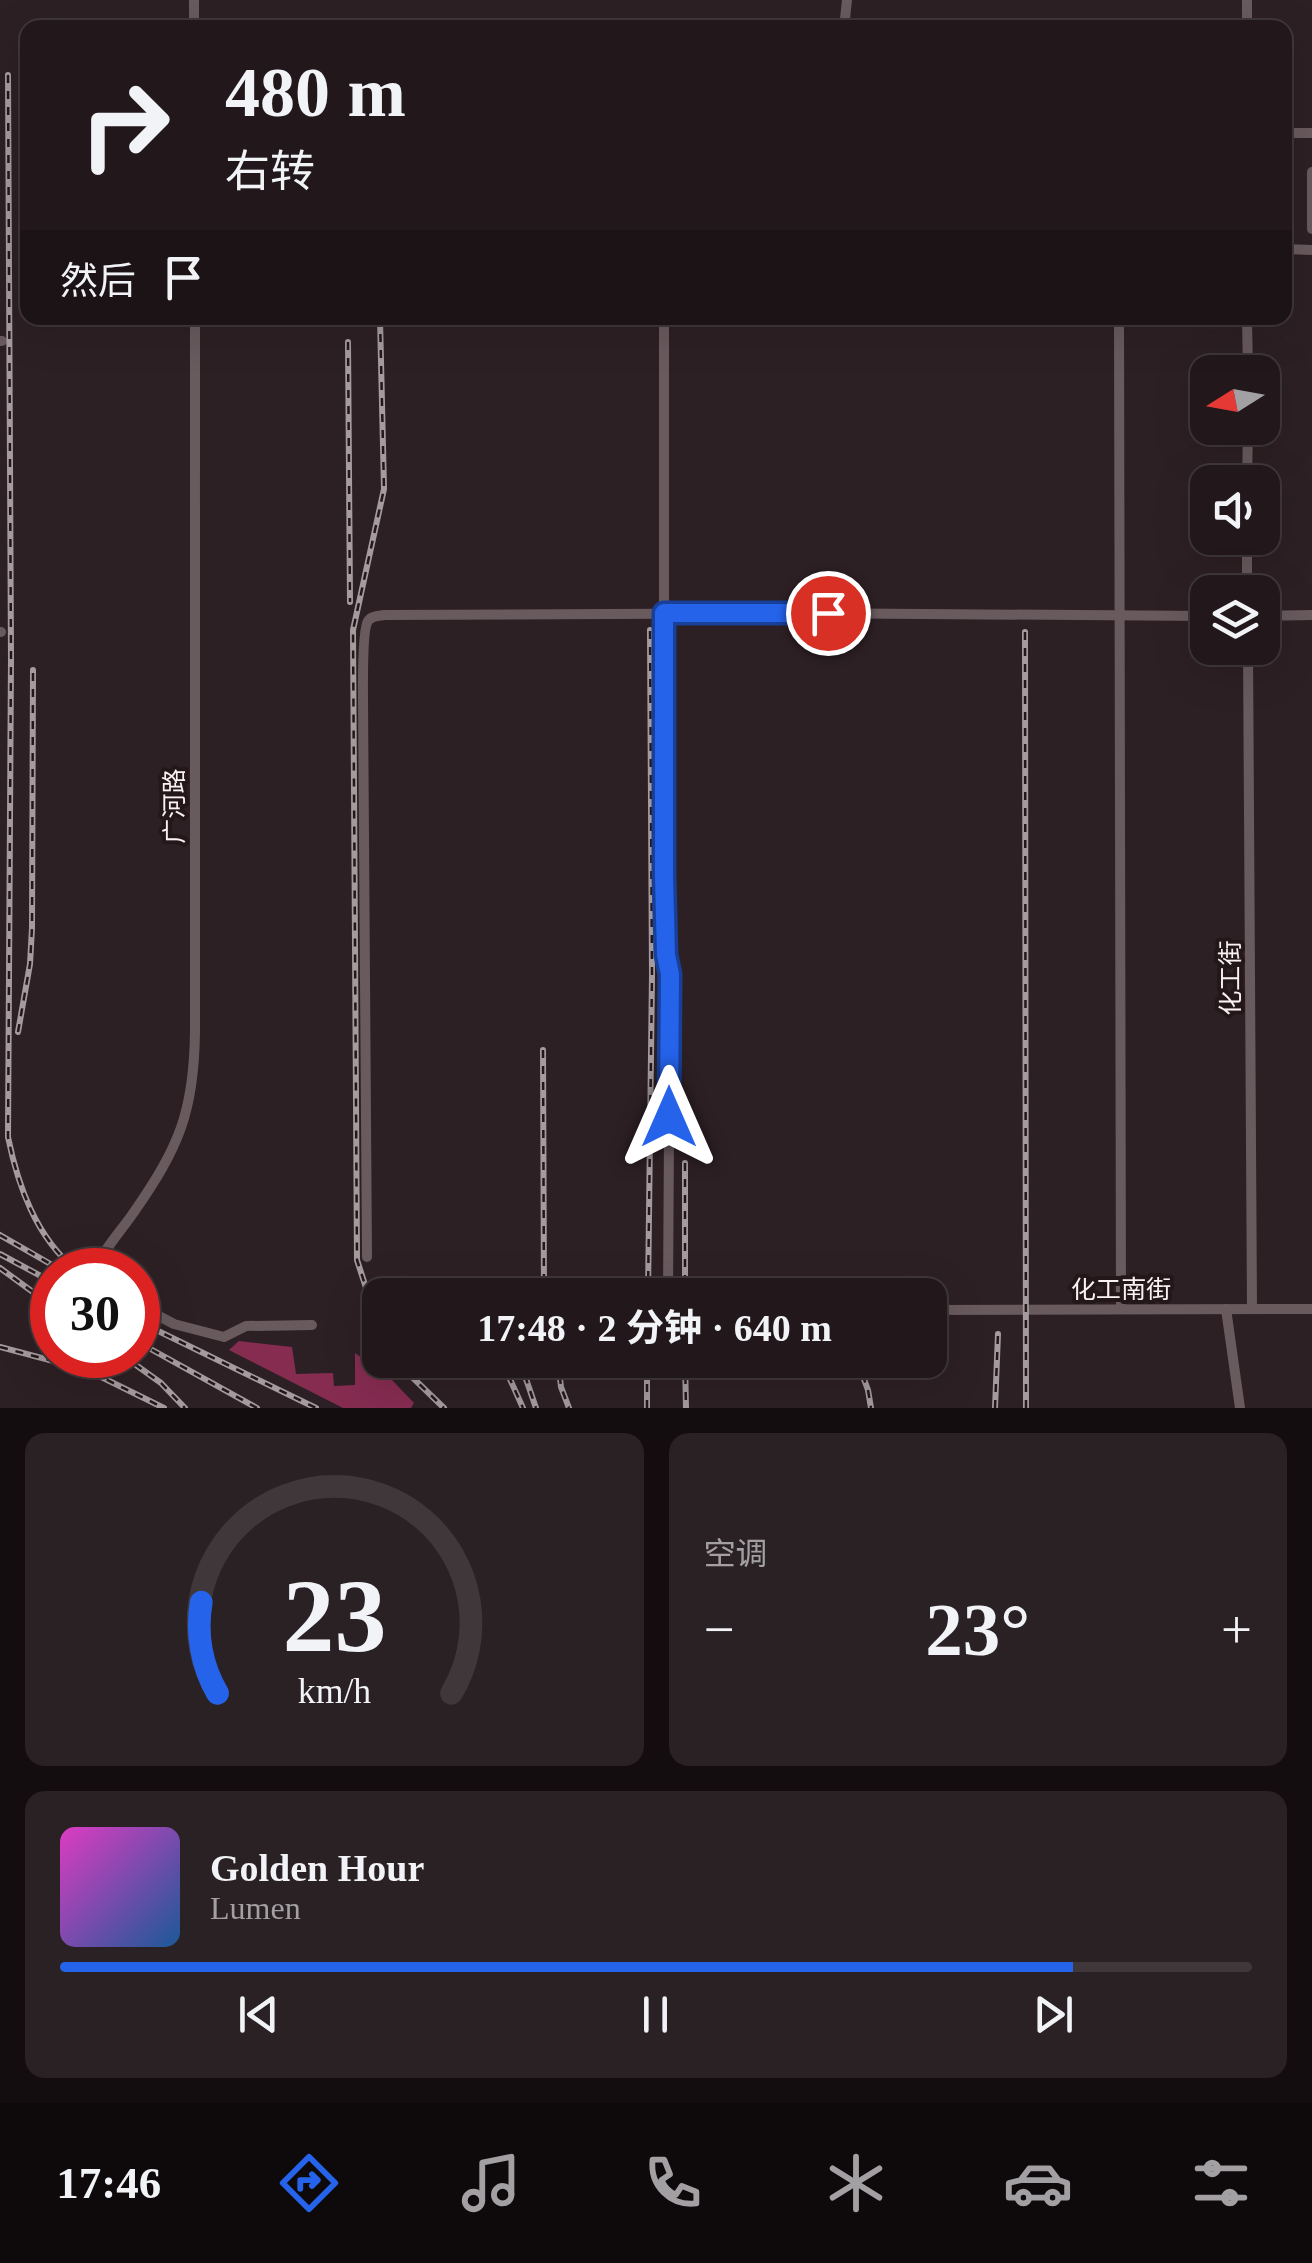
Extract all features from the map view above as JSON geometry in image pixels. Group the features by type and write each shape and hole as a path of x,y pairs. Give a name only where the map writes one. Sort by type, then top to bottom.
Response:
{"street":[{"path":"1312,172 1312,230"},
{"name":"广河路","path":"109,1248 168,1160 184,1123 192,1087 195,325"},
{"path":"664,325 664,877 670,974 668,1278"},
{"path":"1119,325 1121,1310"},
{"path":"1248,325 1248,355"},
{"path":"366,1257 363,700 368,621 384,615 664,613 1190,616"},
{"path":"1280,616 1312,615"},
{"name":"化工街","path":"1248,665 1252,1309"},
{"path":"1226,1309 1240,1408"},
{"name":"化工南街","path":"947,1310 1312,1309"},
{"path":"160,1317 224,1337 246,1326 312,1325"}],"shaded area":[{"path":"239,1341 292,1347 296,1374 333,1373 334,1386 355,1385 355,1353 362,1358 362,1378 389,1378 414,1403 411,1408 343,1408 229,1350"}],"railway":[{"path":"8,75 8,1137 31,1210 55,1248"},
{"path":"363,1278 357,1260 353,630 384,489 380,325"},
{"path":"348,342 350,602"},
{"path":"648,1278 650,630"},
{"path":"1025,632 1026,1408"},
{"path":"18,1032 32,928 33,670"},
{"path":"543,1050 544,1278"},
{"path":"685,1163 685,1278"},
{"path":"0,1235 30,1252"},
{"path":"0,1254 30,1270"},
{"path":"0,1268 30,1290"},
{"path":"160,1332 316,1408"},
{"path":"995,1408 998,1334"},
{"path":"0,1347 87,1370 164,1408"},
{"path":"160,1354 257,1408"},
{"path":"154,1378 185,1408"},
{"path":"413,1378 444,1408"},
{"path":"509,1378 523,1408"},
{"path":"526,1378 536,1408"},
{"path":"560,1378 569,1408"},
{"path":"647,1378 647,1408"},
{"path":"685,1378 686,1408"},
{"path":"864,1378 871,1408"}],"route":[{"path":"669,1117 664,613 828,613"}]}
